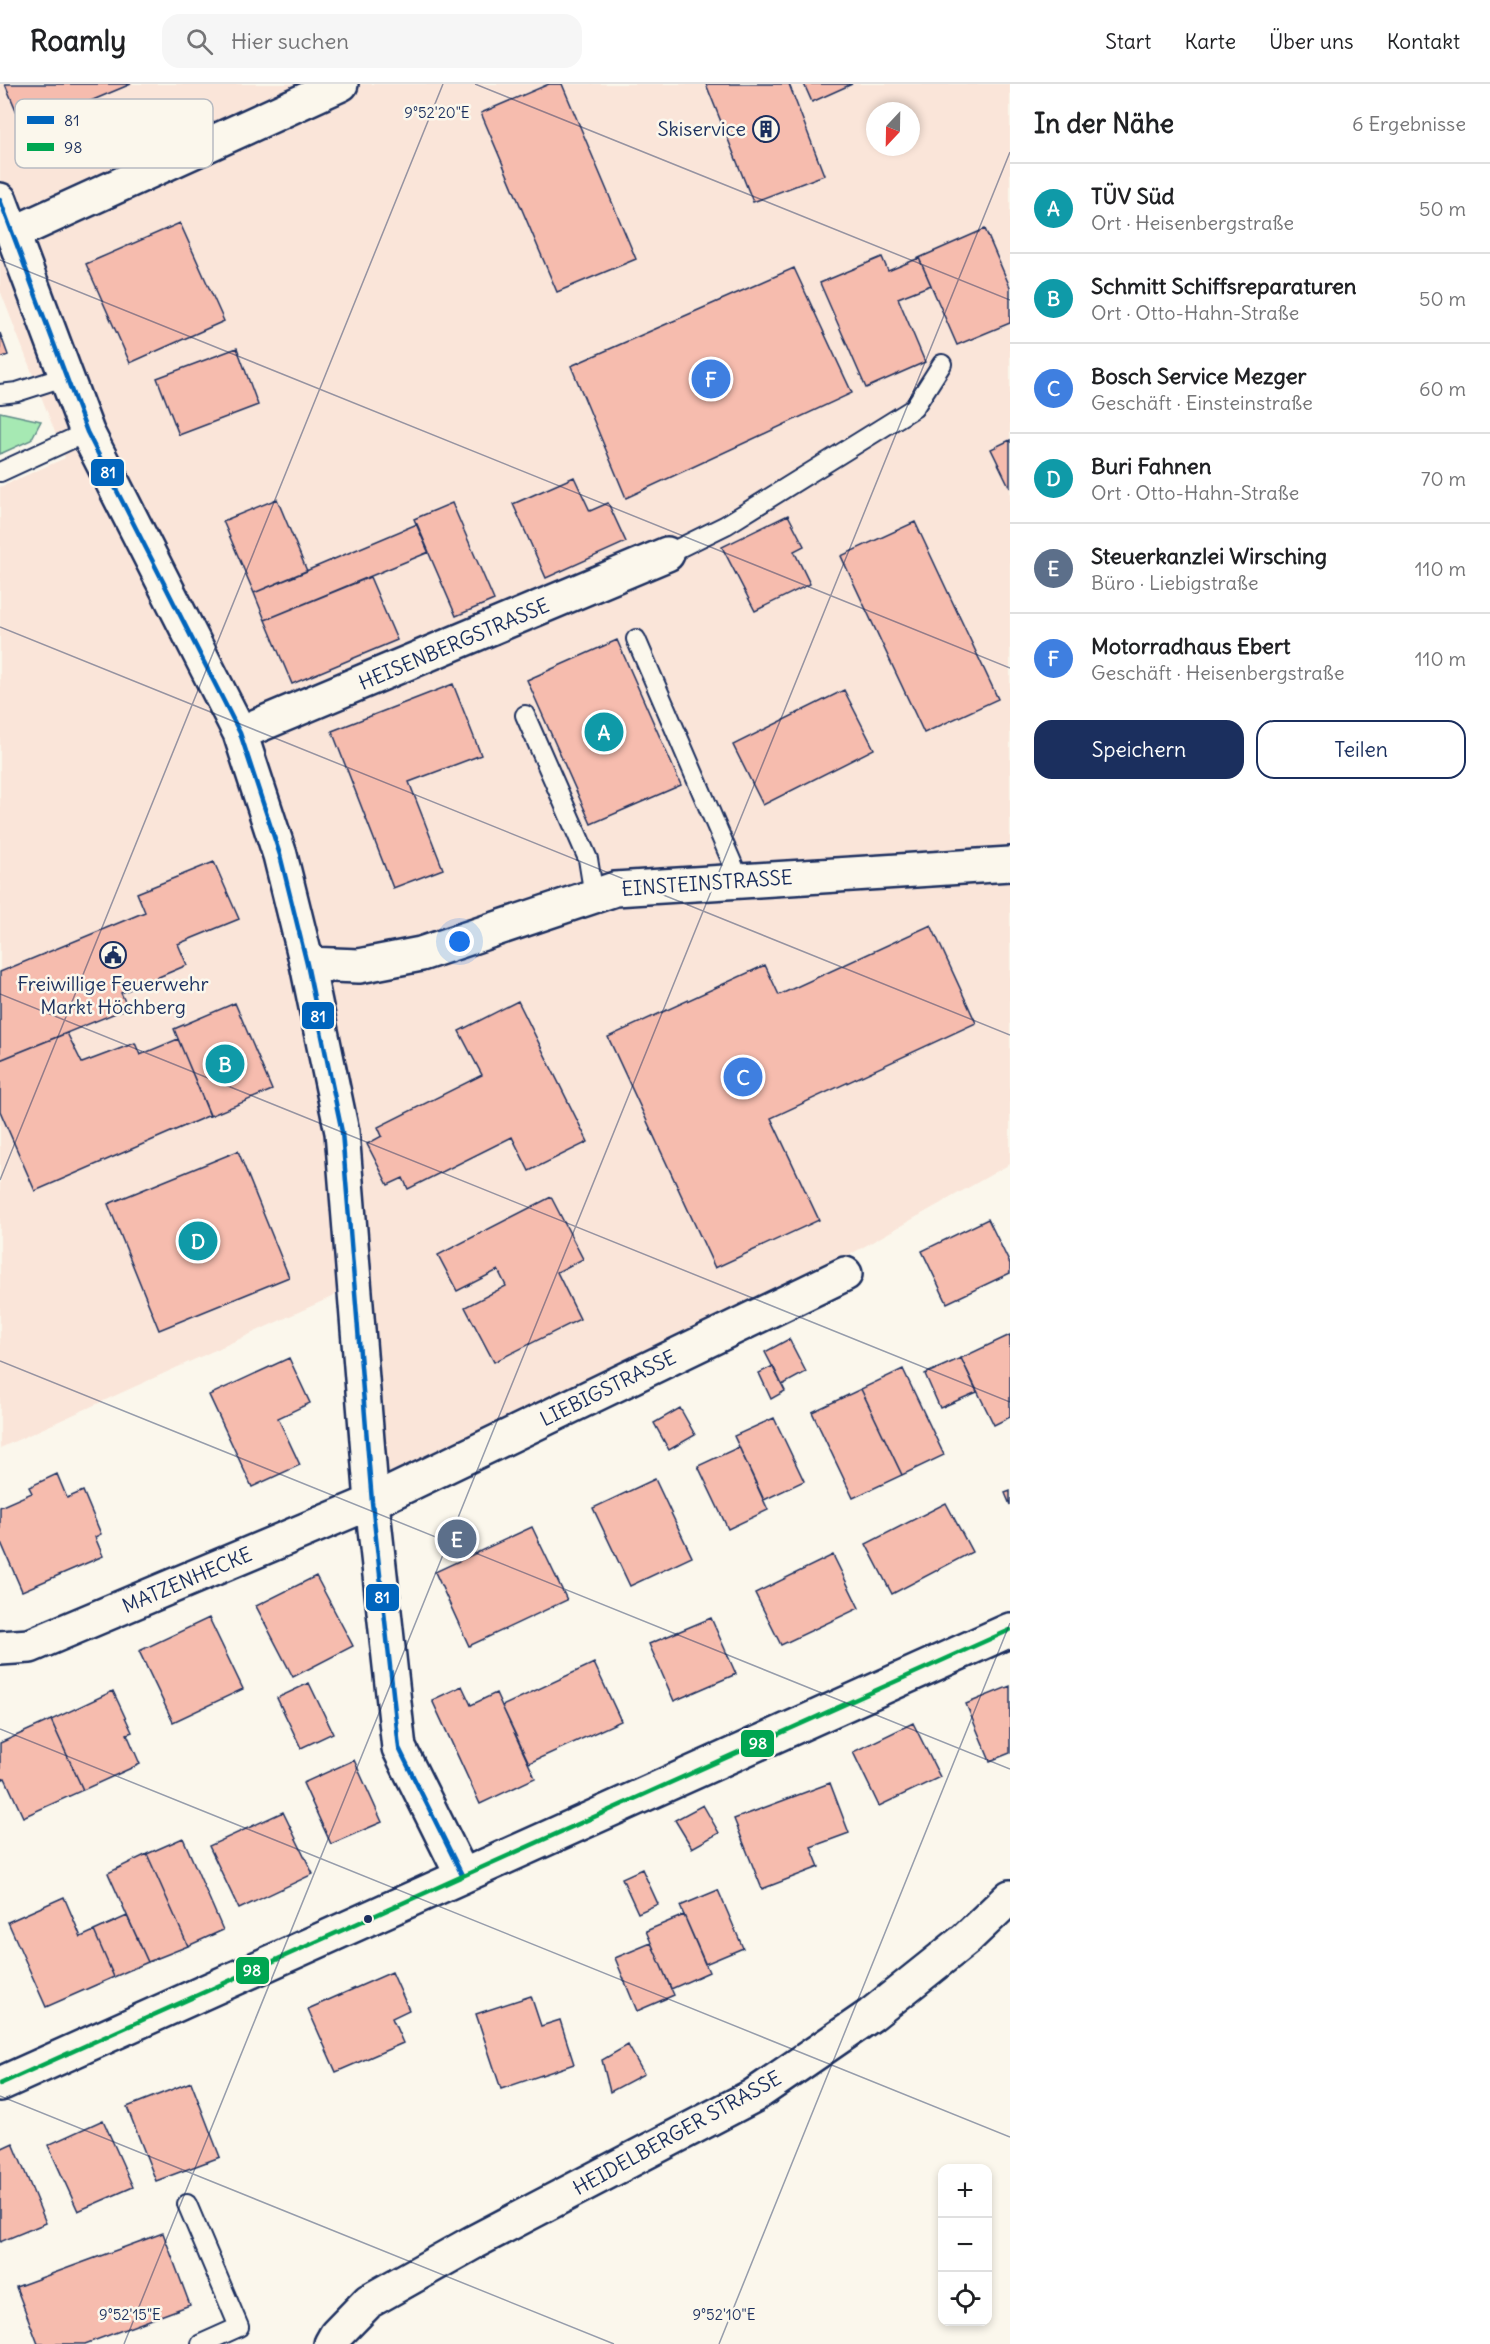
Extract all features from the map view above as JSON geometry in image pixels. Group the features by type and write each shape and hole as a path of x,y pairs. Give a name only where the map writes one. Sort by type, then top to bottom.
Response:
{"street":[{"path":"213,143 341,84"},
{"path":"15,233 157,168"},
{"path":"0,200 15,233 87,432 240,733 280,855 307,964 342,1132 372,1502 399,1748 462,1875"},
{"name":"HEISENBERGSTRASSE","path":"240,733 667,554"},
{"name":"EINSTEINSTRASSE","path":"307,964 359,966 421,954 615,889 1010,864"},
{"name":"LIEBIGSTRASSE","path":"372,1502 845,1274"},
{"name":"MATZENHECKE","path":"0,1648 30,1647 372,1502"},
{"path":"0,2084 1010,1630"},
{"name":"HEIDELBERGER STRASSE","path":"331,2344 336,2335 369,2301 484,2237 753,2096 871,2015 966,1939 1010,1897"}],"lane":[{"path":"667,554 726,525 914,408 942,363"},
{"path":"0,394 17,392 67,376"},
{"path":"0,471 87,432"},
{"path":"636,639 740,881"},
{"path":"525,715 588,859 594,896"},
{"path":"187,2204 239,2326 201,2344"}],"shaded area":[{"path":"0,84 1010,84 1010,1164 713,1332 387,1486 349,1289 0,1448 0,487 65,458 0,290"}],"green space":[{"path":"0,412 41,421 31,440 0,454"}],"building":[{"path":"5,84 131,84 95,99 15,99 15,108"},
{"path":"549,84 562,84 636,259 557,292 481,113"},
{"name":"Skiservice","path":"706,84 789,84 824,175 753,202"},
{"path":"804,84 852,84 812,102"},
{"path":"180,223 224,321 130,363 86,264"},
{"path":"985,229 1010,287 1010,323 957,345 919,258"},
{"path":"882,257 888,271 919,258 931,285 898,298 925,362 866,388 820,283"},
{"path":"794,268 852,393 626,498 571,366"},
{"path":"0,333 8,355 0,358"},
{"path":"237,348 258,405 179,435 157,378"},
{"path":"1010,440 1010,488 991,449"},
{"path":"574,477 590,511 608,503 626,542 546,578 513,504"},
{"path":"277,499 307,571 254,593 223,521"},
{"path":"452,503 494,600 456,616 414,519"},
{"path":"788,515 804,546 794,551 810,584 755,611 722,547"},
{"path":"915,522 998,699 924,733 841,556"},
{"path":"417,524 429,552 265,620 254,593"},
{"path":"370,577 397,640 292,684 265,620"},
{"path":"617,640 681,785 591,824 527,680"},
{"path":"453,684 481,755 409,782 443,869 393,888 332,731"},
{"path":"844,690 874,749 763,805 733,745"},
{"name":"Freiwillige Feuerwehr Markt Höchberg","path":"214,862 239,919 178,944 187,965 121,993 128,1008 0,1060 0,972 145,912 137,893"},
{"path":"931,925 976,1023 771,1118 819,1220 715,1268 608,1037 765,965 779,995"},
{"path":"518,1001 588,1142 529,1171 512,1137 408,1189 403,1178 388,1185 367,1144 382,1136 378,1127 482,1075 459,1031"},
{"path":"235,1003 272,1090 210,1116 174,1029"},
{"path":"67,1033 82,1063 135,1043 140,1055 178,1039 210,1115 35,1191 0,1111 0,1060"},
{"path":"238,1151 289,1277 159,1330 108,1204"},
{"path":"551,1197 583,1259 557,1272 580,1319 494,1362 465,1307 506,1286 498,1270 457,1291 438,1255"},
{"path":"988,1219 1010,1264 1010,1273 947,1303 922,1251"},
{"path":"1010,1335 1010,1417 994,1425 961,1358"},
{"path":"789,1339 806,1372 782,1385 765,1352"},
{"path":"289,1358 310,1403 278,1418 300,1465 252,1487 209,1395"},
{"path":"961,1358 977,1392 940,1408 925,1374"},
{"path":"773,1366 785,1391 771,1399 759,1373"},
{"path":"903,1369 944,1455 902,1475 861,1389"},
{"path":"861,1389 902,1475 853,1498 812,1412"},
{"path":"680,1408 695,1435 669,1450 654,1423"},
{"path":"774,1418 804,1481 764,1500 734,1436"},
{"path":"739,1447 768,1510 728,1529 698,1466"},
{"path":"57,1474 67,1498 83,1491 101,1534 95,1537 103,1556 22,1591 0,1540 0,1507 32,1493 29,1487"},
{"path":"655,1479 692,1557 630,1586 593,1508"},
{"path":"1010,1491 1010,1505 1005,1493"},
{"path":"946,1503 972,1552 892,1594 866,1544"},
{"path":"532,1527 567,1600 469,1646 435,1572"},
{"path":"833,1555 859,1608 781,1645 755,1593"},
{"path":"316,1576 353,1646 293,1677 256,1606"},
{"path":"209,1618 243,1689 173,1722 139,1651"},
{"path":"711,1618 736,1674 674,1701 649,1644"},
{"path":"594,1663 621,1721 529,1763 502,1706"},
{"path":"309,1683 333,1733 301,1748 277,1698"},
{"path":"462,1686 471,1705 496,1693 535,1778 480,1804 432,1700"},
{"path":"1010,1686 1010,1753 990,1761 966,1704"},
{"path":"113,1691 132,1732 127,1734 140,1764 83,1790 51,1720"},
{"path":"51,1720 83,1790 23,1817 5,1778 1,1780 0,1778 0,1743"},
{"path":"913,1723 940,1777 879,1806 853,1752"},
{"path":"354,1760 382,1822 331,1844 303,1783"},
{"path":"830,1783 849,1833 811,1847 819,1867 762,1889 734,1819"},
{"path":"703,1805 719,1833 692,1848 675,1820"},
{"path":"283,1812 313,1874 239,1909 209,1846"},
{"path":"183,1838 223,1930 188,1946 147,1854"},
{"path":"147,1854 188,1946 148,1962 108,1873"},
{"path":"642,1869 658,1904 638,1913 622,1878"},
{"path":"718,1890 743,1948 705,1964 680,1906"},
{"path":"64,1897 81,1937 94,1931 114,1977 46,2007 8,1922"},
{"path":"684,1915 709,1972 671,1989 646,1931"},
{"path":"127,1916 148,1962 114,1977 94,1931"},
{"path":"651,1943 674,1995 637,2011 615,1958"},
{"path":"392,1972 409,2010 392,2018 403,2043 336,2072 308,2009"},
{"path":"531,1996 541,2026 560,2020 574,2064 501,2089 476,2014"},
{"path":"628,2045 644,2074 610,2092 602,2060"},
{"path":"191,2082 220,2157 156,2181 127,2107"},
{"path":"103,2120 133,2187 78,2211 48,2145"},
{"path":"13,2143 46,2223 0,2242 0,2149"},
{"path":"163,2233 190,2305 85,2344 38,2344 16,2287"}],"transit line":[{"name":"81","path":"0,200 87,432 240,733 280,855 307,964 342,1132 372,1502 399,1748 462,1875"},
{"name":"98","path":"0,2084 1010,1630"}],"place":[{"name":"Skiservice","path":"766,129"},
{"name":"Motorradhaus Ebert","path":"711,379"},
{"name":"TÜV Süd","path":"604,732"},
{"name":"Freiwillige Feuerwehr Markt Höchberg","path":"113,955"},
{"name":"Schmitt Schiffsreparaturen","path":"225,1064"},
{"name":"Bosch Service Mezger","path":"743,1077"},
{"name":"Buri Fahnen","path":"198,1241"},
{"name":"Steuerkanzlei Wirsching","path":"457,1539"}]}
